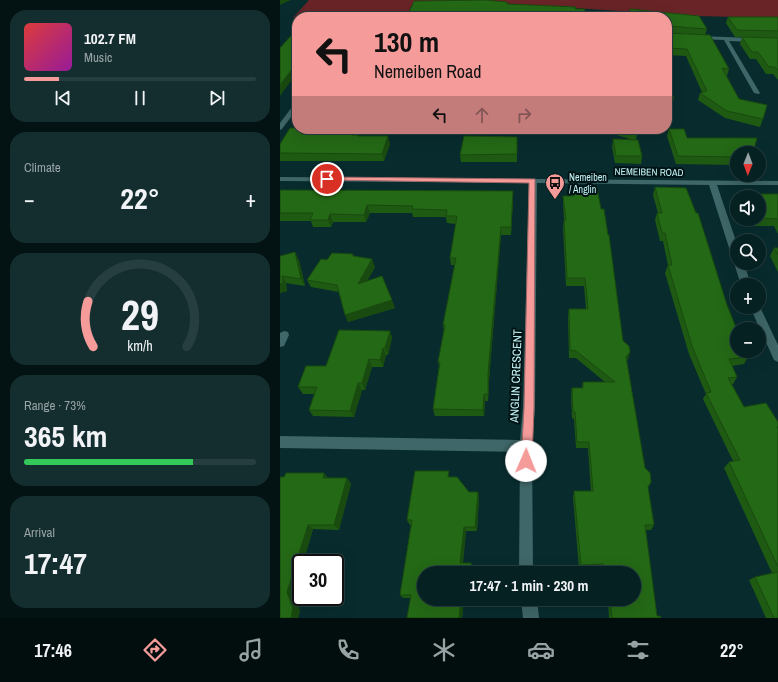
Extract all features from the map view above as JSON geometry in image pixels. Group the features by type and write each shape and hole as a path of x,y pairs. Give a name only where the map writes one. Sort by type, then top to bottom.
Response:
{"street":[{"path":"691,38 778,41"},
{"path":"726,40 757,93"},
{"path":"280,128 292,111"},
{"name":"NEMEIBEN ROAD","path":"280,179 778,183"},
{"name":"ANGLIN CRESCENT","path":"526,566 526,446 529,408 533,180"},
{"path":"712,182 730,236"},
{"path":"758,314 778,357"},
{"path":"280,442 526,446"},
{"path":"530,606 531,618"}],"shaded area":[{"path":"309,0 778,0 778,18 697,16 672,14 672,12 635,12 480,2 433,12 298,12"}],"building":[{"path":"485,0 507,2 507,4 576,7 575,9 585,9 584,12 409,12 414,1"},
{"path":"630,9 660,12 630,12"},
{"path":"672,13 699,16 707,29 672,26"},
{"path":"728,17 778,17 778,31 737,30"},
{"path":"672,33 710,35 729,69 722,68 739,99 767,105 763,119 727,111 700,93 707,91 687,49 672,48"},
{"path":"292,35 292,69 280,85 280,48"},
{"path":"742,37 778,38 778,70 775,67 769,67 758,52 752,52"},
{"path":"290,128 292,128 292,134 352,134 358,136 388,136 382,154 280,153 280,144"},
{"path":"672,129 684,129 687,138 757,138 755,146 730,146 730,157 678,156 671,134 672,134"},
{"path":"464,136 517,137 517,154 460,155"},
{"path":"613,139 638,140 642,156 616,156"},
{"path":"573,187 597,187 601,209 604,209 609,235 623,341 629,346 630,352 626,357 645,468 650,473 651,482 648,487 654,525 645,525 657,616 660,616 661,618 612,618 611,606 641,606 641,566 603,566 603,564 581,565 574,491 593,491 589,442 577,442 575,412 573,412 572,388 583,388 583,382 615,382 576,351 570,350 569,309 588,309 585,278 567,278 564,220 566,220 563,196 574,196"},
{"path":"655,187 686,188 696,213 698,213 734,322 730,322 730,358 738,358 729,359 737,377 728,378 744,407 766,403 778,422 778,567 729,462 740,460 706,393 711,392 692,346 668,265 672,265 665,233 662,233 657,213 662,213"},
{"path":"280,190 513,191 511,227 501,227 488,373 488,395 484,394 483,410 433,409 440,362 438,362 445,325 443,325 456,258 450,258 457,216 446,216 447,210 412,209 413,206 367,205 364,215 330,214 328,220 310,220 313,213 280,213"},
{"path":"766,194 778,194 778,219 766,218"},
{"path":"774,248 778,248 778,255"},
{"path":"295,252 301,279 282,276 283,283 280,284 280,256"},
{"path":"332,253 353,254 353,256 372,259 358,284 382,276 392,300 345,315 337,285 307,280 321,259 327,260"},
{"path":"339,330 390,331 380,360 369,359 362,383 358,383 350,411 309,410 317,387 298,387 306,366 326,366"},
{"path":"415,471 449,471 448,477 457,477 469,492 478,492 475,527 464,527 460,563 471,563 471,566 417,566 417,606 460,606 459,618 407,618 411,595 400,595 412,520 407,520"},
{"path":"286,473 324,473 323,478 347,478 334,525 308,525 299,554 292,554 292,576 287,592 293,608 291,618 280,618 280,477 284,477"},
{"path":"778,572 778,618 774,618 755,577"}],"place":[{"name":"Nemeiben / Anglin","path":"555,200"}],"route":[{"path":"327,179 533,180 529,408 526,461"}]}
